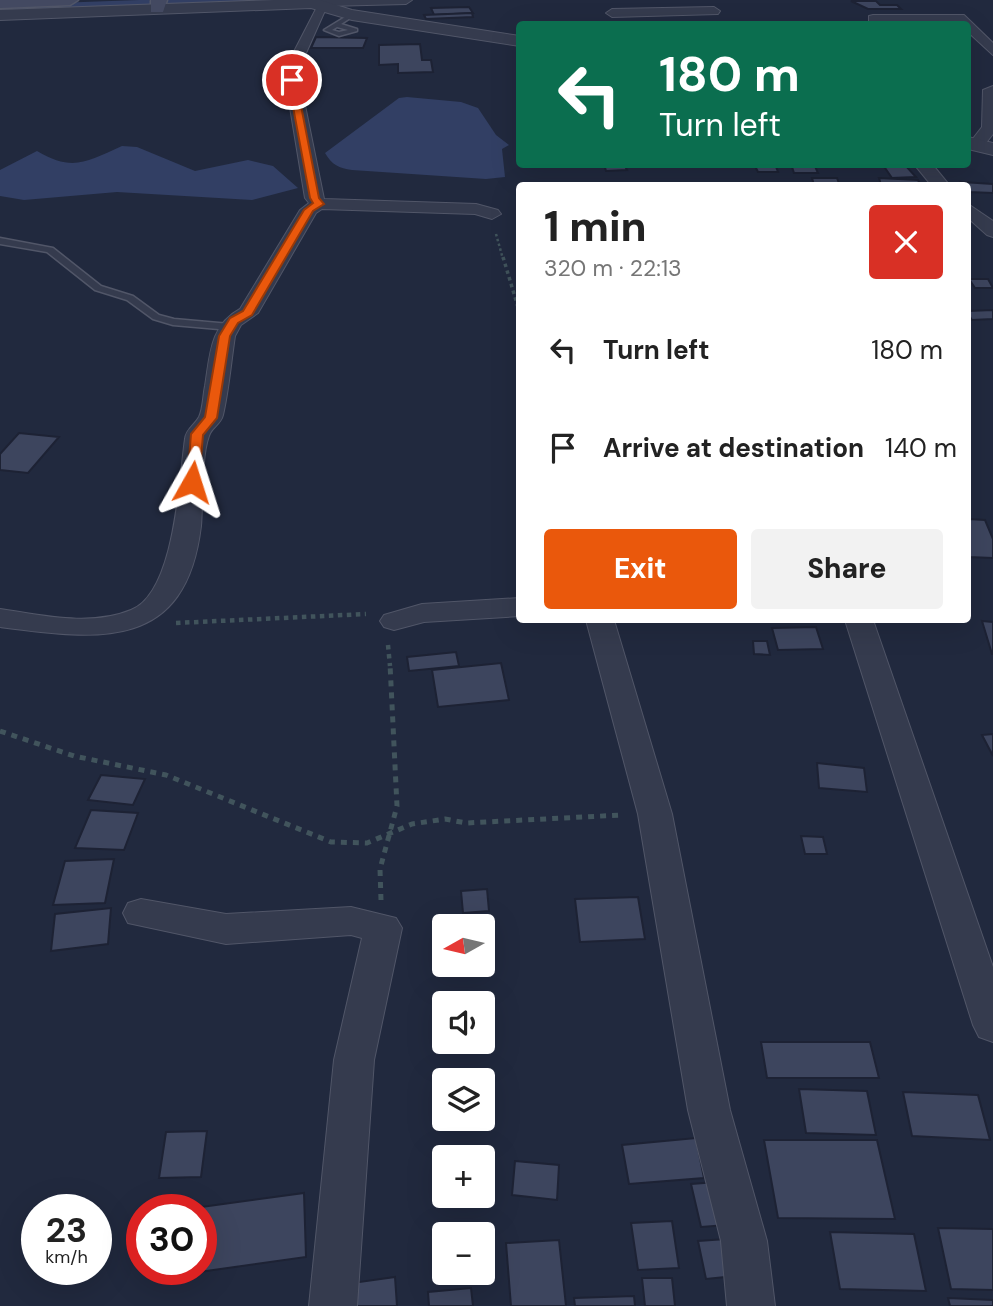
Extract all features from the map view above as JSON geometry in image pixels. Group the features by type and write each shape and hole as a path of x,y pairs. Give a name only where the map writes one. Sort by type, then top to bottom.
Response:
{"main road":[{"path":"0,2 70,0"}],"street":[{"path":"0,15 158,4 318,6 406,0"},
{"path":"612,13 719,13 696,0"},
{"path":"318,6 352,15 516,40"},
{"path":"318,6 291,71 314,198 319,204"},
{"path":"873,19 942,21 960,18 963,21"},
{"path":"971,29 993,51"},
{"path":"979,145 990,127 989,90"},
{"path":"926,168 938,182"},
{"path":"0,618 103,626 144,616 172,585 182,555 197,434 211,418 224,336 230,327 248,313 309,210 319,204 476,209 492,214"},
{"path":"971,214 993,230"},
{"path":"394,621 422,613 516,607"},
{"path":"601,623 654,814 709,1110 744,1241 751,1306"},
{"path":"860,623 993,1025"},
{"path":"141,914 226,929 351,921 383,929 354,1060 333,1306"}],"lane":[{"path":"338,25 352,15"},
{"path":"0,241 50,250 97,288 130,298 156,317 173,322 230,327"}],"path":[{"path":"492,214 505,270 516,302"},
{"path":"144,616 186,624 371,613 394,621 387,639 394,701 397,806 380,869 383,929"},
{"path":"0,731 74,756 166,775 331,842 366,844 412,824 445,819 466,822 654,814"}],"water":[{"path":"399,98 461,102 478,108 496,135 509,145 502,149 505,177 486,179 352,170 330,160 325,153"},
{"path":"122,146 137,147 195,171 248,160 273,166 298,188 252,200 117,192 24,200 0,196 0,170 37,151 70,163 89,160"}],"building":[{"path":"851,1 876,1 880,5 897,5 901,9 868,9"},
{"path":"469,7 473,13 434,15 431,8"},
{"path":"472,13 473,17 426,19 424,15"},
{"path":"316,37 367,38 363,48 311,48"},
{"path":"420,44 422,60 431,60 433,72 398,73 398,64 379,65 379,45"},
{"path":"605,168 627,170 606,171"},
{"path":"756,168 776,168 778,172 758,172"},
{"path":"792,168 816,168 818,173 794,173"},
{"path":"885,168 908,168 916,177 892,178"},
{"path":"812,178 837,178 838,182 813,182"},
{"path":"879,178 919,182 880,182"},
{"path":"971,183 993,184 993,193 971,192"},
{"path":"971,279 988,279 993,288 975,288"},
{"path":"993,310 993,319 972,320 971,311"},
{"path":"19,433 59,437 28,473 0,470 0,454"},
{"path":"971,519 985,520 993,539 993,558 971,557"},
{"path":"982,621 993,622 993,654 992,654"},
{"path":"816,627 823,649 778,650 772,628"},
{"path":"753,641 767,641 770,655 754,654"},
{"path":"456,652 459,666 409,671 407,657"},
{"path":"501,663 509,700 438,707 432,670"},
{"path":"993,734 993,756 982,735"},
{"path":"817,763 864,768 867,792 819,788"},
{"path":"101,775 145,779 133,805 88,800"},
{"path":"91,810 138,813 124,850 75,848"},
{"path":"801,836 823,837 827,854 805,854"},
{"path":"114,859 105,903 53,905 65,861"},
{"path":"487,889 489,911 463,913 461,891"},
{"path":"638,897 645,939 580,942 575,899"},
{"path":"111,908 108,944 51,951 55,914"},
{"path":"761,1042 870,1042 879,1078 767,1078"},
{"path":"799,1089 867,1091 876,1135 806,1133"},
{"path":"903,1092 978,1095 990,1140 912,1136"},
{"path":"207,1131 201,1177 159,1178 166,1132"},
{"path":"696,1138 704,1178 629,1184 622,1145"},
{"path":"764,1140 877,1140 895,1219 778,1218"},
{"path":"515,1161 559,1165 557,1200 512,1195"},
{"path":"717,1182 727,1225 701,1227 691,1184"},
{"path":"304,1193 306,1257 217,1269 217,1205"},
{"path":"672,1221 679,1268 638,1270 631,1223"},
{"path":"938,1228 993,1229 993,1290 951,1289"},
{"path":"830,1232 914,1234 926,1291 840,1289"},
{"path":"726,1239 735,1276 706,1279 698,1241"},
{"path":"559,1240 566,1306 511,1306 506,1243"},
{"path":"395,1277 397,1306 353,1306 352,1283"},
{"path":"642,1278 672,1278 675,1306 645,1306"},
{"path":"471,1288 473,1306 429,1306 428,1292"},
{"path":"634,1296 635,1306 575,1306 574,1298"},
{"path":"948,1298 993,1300 993,1306 950,1306"}],"waterway":[{"path":"170,3 244,0"},
{"path":"0,9 148,4"}],"route":[{"path":"192,482 197,434 211,418 224,336 233,321 248,313 309,210 319,204 314,198 292,80"}]}
